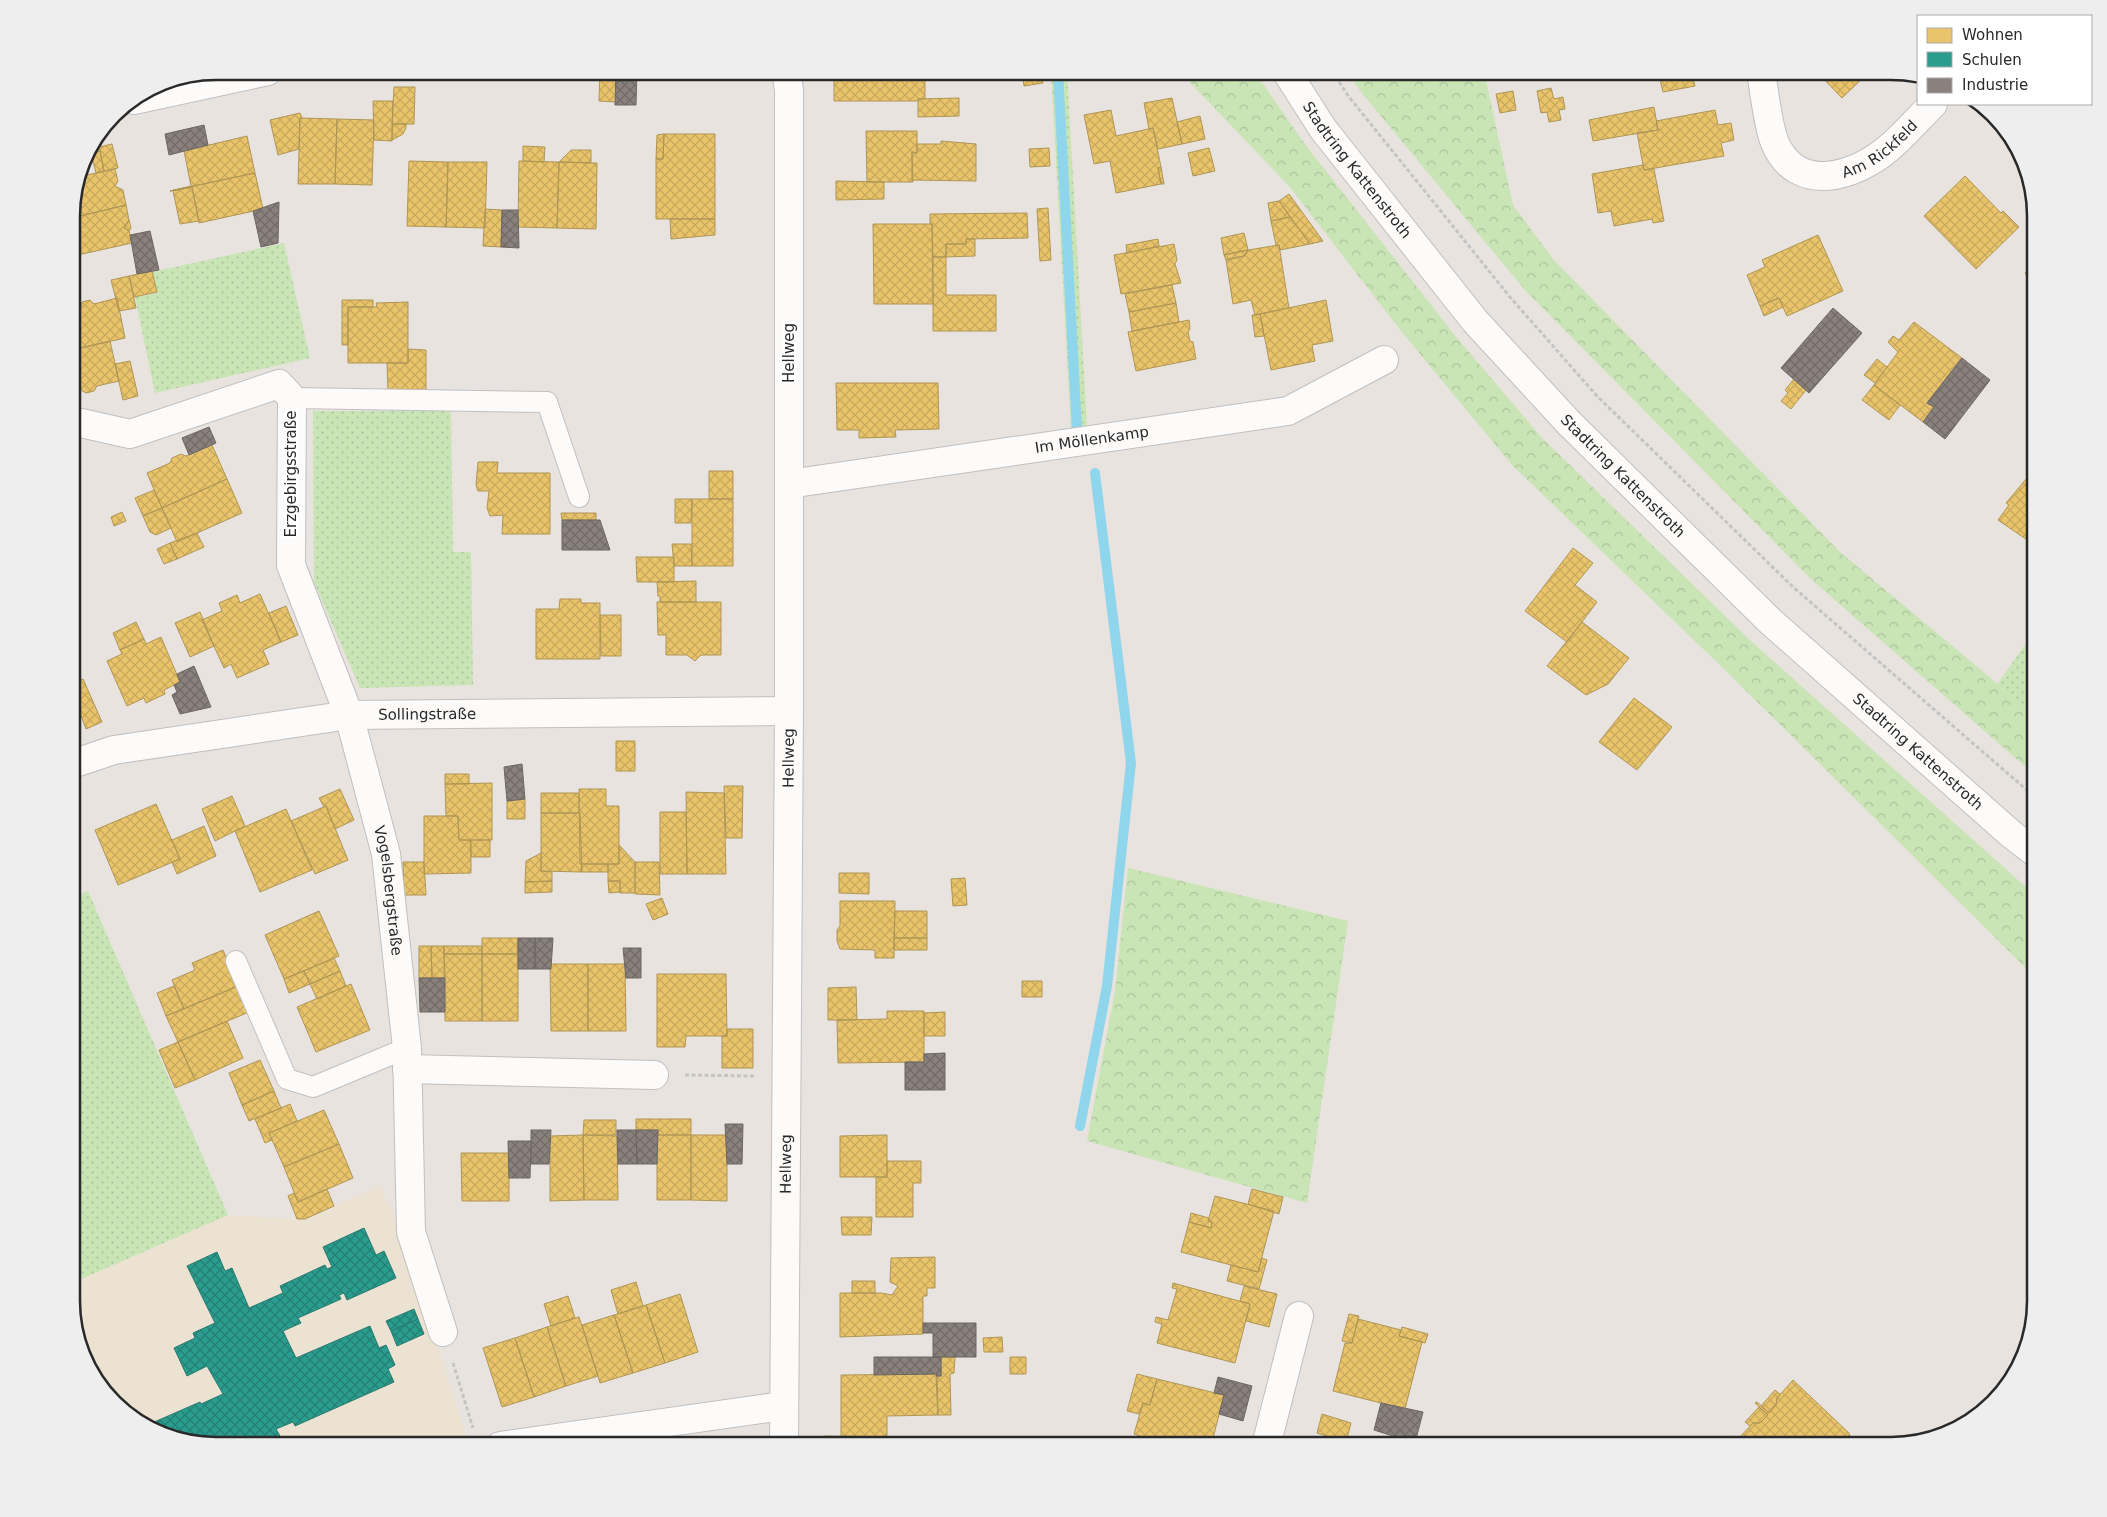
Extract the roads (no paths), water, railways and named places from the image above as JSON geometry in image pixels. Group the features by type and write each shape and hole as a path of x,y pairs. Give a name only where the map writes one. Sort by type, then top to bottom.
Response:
{"street":[{"path":"152,96 226,80"},
{"name":"Hellweg","path":"784,1437 789,711 789,90 787,80"},
{"name":"Stadtring Kattenstroth","path":"1292,80 1323,129 1474,321 1569,423 1770,621 2027,846"},
{"name":"Am Rickfeld","path":"1762,80 1775,143 1794,170 1816,178 1837,175 1856,169 1889,149 1932,105"},
{"name":"Im Möllenkamp","path":"789,484 1288,411 1384,360"},
{"name":"Erzgebirgsstraße","path":"80,423 130,434 279,384 292,398 291,566 349,715"},
{"name":"Sollingstraße","path":"80,761 114,750 349,715 789,711"},
{"name":"Vogelsbergstraße","path":"349,715 386,854 407,1059 411,1232 443,1332"},
{"name":"Stadtring Kattenstroth","path":"2011,834 2027,851"},
{"path":"407,1059 654,1075"},
{"path":"1268,1437 1299,1316"},
{"path":"564,1437 783,1406"}],"lane":[{"path":"292,398 547,402 579,497"},
{"path":"236,961 287,1079 313,1087 407,1059"}],"waterway":[{"path":"1058,80 1077,430"},
{"path":"1080,1126 1107,986 1131,763 1095,473"}]}
